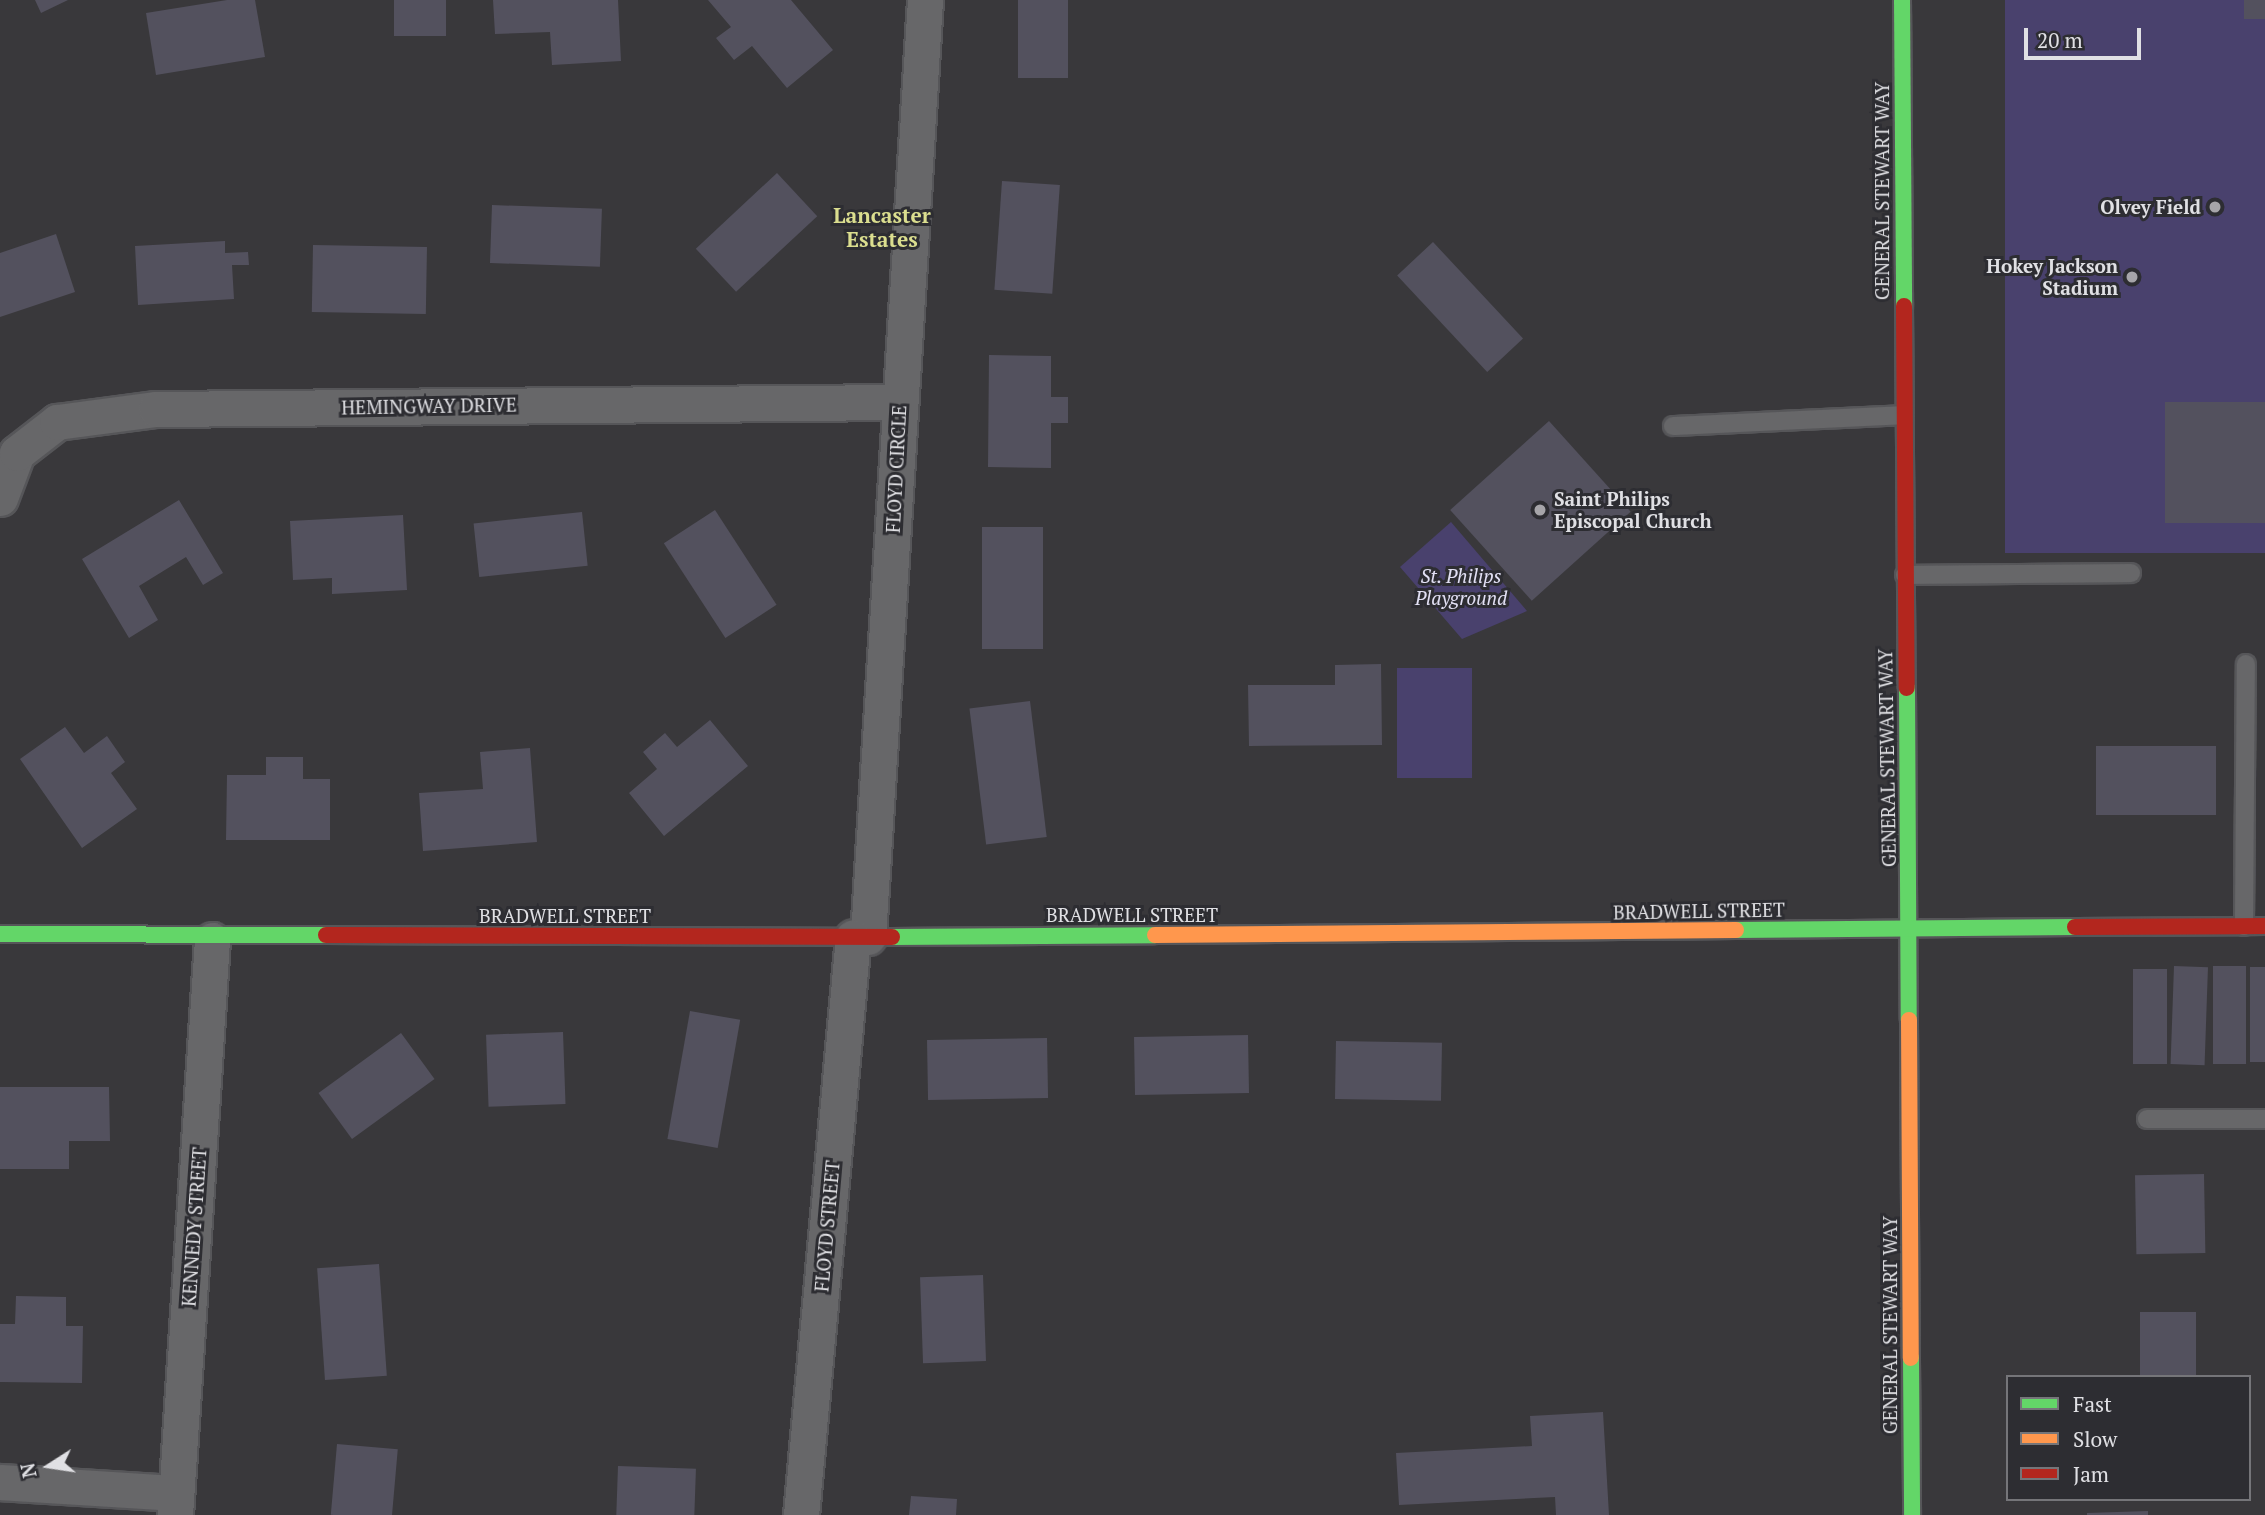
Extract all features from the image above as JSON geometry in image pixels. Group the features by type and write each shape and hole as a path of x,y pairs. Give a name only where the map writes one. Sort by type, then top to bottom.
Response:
{"street":[{"name":"FLOYD CIRCLE","path":"861,937 900,402 925,0"},
{"name":"GENERAL STEWART WAY","path":"1902,0 1912,1515"},
{"name":"HEMINGWAY DRIVE","path":"0,498 17,453 57,422 156,409 900,402"},
{"name":"BRADWELL STREET","path":"0,934 212,940 1910,931 2265,926"},
{"name":"FLOYD STREET","path":"801,1515 861,937"},
{"name":"KENNEDY STREET","path":"176,1504 212,940"},
{"path":"0,1482 176,1504"}],"lane":[{"path":"1673,426 1903,415"},
{"path":"1905,575 2130,573"},
{"path":"2244,926 2246,664"},
{"path":"2147,1119 2265,1119"}],"green space":[{"name":"Hokey Jackson Stadium","path":"2005,0 2265,0 2265,553 2005,553"},
{"name":"St. Philips Playground","path":"1451,522 1527,611 1462,639 1400,567"},
{"path":"1397,668 1472,668 1472,778 1397,778"}],"building":[{"path":"35,0 68,0 41,13"},
{"path":"227,0 255,0 265,57 156,75 146,13"},
{"path":"394,0 446,0 446,36 394,36"},
{"path":"493,0 618,0 621,61 552,65 550,32 495,34"},
{"path":"708,0 791,0 833,50 787,88 752,46 734,60 716,38 731,27"},
{"path":"1018,0 1068,0 1068,78 1018,78"},
{"path":"2244,0 2265,0 2265,19 2244,19"},
{"path":"777,173 817,216 736,292 696,249"},
{"path":"1002,181 1060,185 1052,294 994,290"},
{"path":"492,205 602,209 600,267 490,263"},
{"path":"56,234 75,292 0,317 0,253"},
{"path":"225,241 225,253 248,252 249,265 232,265 234,299 138,305 135,246"},
{"path":"1433,242 1523,339 1487,372 1397,275"},
{"path":"313,245 427,247 426,314 312,312"},
{"path":"989,355 1051,356 1051,397 1068,397 1068,423 1051,423 1051,468 988,467"},
{"path":"2165,402 2265,402 2265,523 2165,523"},
{"path":"1549,421 1631,512 1532,601 1450,510"},
{"path":"179,500 223,573 203,585 186,557 139,586 158,620 129,638 82,559"},
{"path":"715,510 777,605 725,638 664,543"},
{"path":"582,512 588,566 479,577 474,523"},
{"path":"403,515 407,590 332,594 332,578 293,580 290,521"},
{"path":"982,527 1043,527 1043,649 982,649"},
{"path":"1381,664 1382,745 1249,746 1248,685 1335,685 1335,665"},
{"path":"1030,701 1047,837 986,844 969,708"},
{"path":"710,720 748,766 664,836 629,793 657,769 643,752 665,733 677,747"},
{"path":"65,727 84,753 107,736 125,762 111,773 137,809 82,848 20,759"},
{"path":"2096,746 2216,746 2216,815 2096,815"},
{"path":"530,748 537,842 423,851 419,793 483,789 480,752"},
{"path":"266,757 303,757 303,779 330,779 330,840 226,840 227,775 266,775"},
{"path":"2174,966 2208,967 2205,1065 2171,1064"},
{"path":"2213,966 2246,966 2246,1064 2213,1064"},
{"path":"2250,967 2265,967 2265,1062 2250,1062"},
{"path":"2133,969 2167,969 2167,1064 2133,1064"},
{"path":"690,1011 740,1020 718,1148 667,1139"},
{"path":"563,1032 566,1104 489,1107 486,1035"},
{"path":"401,1033 435,1079 352,1139 318,1093"},
{"path":"1248,1035 1249,1093 1135,1095 1134,1037"},
{"path":"1047,1038 1048,1098 928,1100 927,1040"},
{"path":"1336,1041 1442,1043 1441,1101 1335,1099"},
{"path":"0,1087 109,1087 110,1141 69,1141 69,1169 0,1169"},
{"path":"2204,1174 2205,1253 2136,1254 2135,1175"},
{"path":"379,1264 387,1376 325,1380 317,1268"},
{"path":"983,1275 986,1361 923,1363 920,1277"},
{"path":"16,1296 66,1297 66,1326 83,1326 82,1383 0,1382 0,1324 15,1324"},
{"path":"2140,1312 2196,1312 2196,1375 2140,1375"},
{"path":"1603,1412 1609,1515 1556,1515 1555,1497 1399,1505 1396,1453 1532,1446 1530,1416"},
{"path":"337,1444 398,1449 392,1515 331,1515"},
{"path":"618,1466 696,1469 694,1515 616,1515"},
{"path":"911,1496 957,1499 956,1515 909,1515"},
{"path":"2148,1511 2148,1515 2087,1515 2087,1513"}],"traffic: fast":[{"path":"1902,0 1904,306"},
{"path":"1907,688 1909,1020"},
{"path":"1736,930 2075,927"},
{"path":"0,934 326,935"},
{"path":"892,937 1155,935"},
{"path":"1911,1358 1912,1515"}],"traffic: slow":[{"path":"1155,935 1736,930"},
{"path":"1909,1020 1911,1358"}],"traffic: jam":[{"path":"1904,306 1907,688"},
{"path":"2075,927 2265,926"},
{"path":"326,935 892,937"}],"place":[{"name":"Olvey Field","path":"2215,207"},
{"name":"Hokey Jackson Stadium","path":"2132,277"},
{"name":"Saint Philips Episcopal Church","path":"1540,510"}],"district":[{"name":"Lancaster Estates","path":"882,227"}]}
